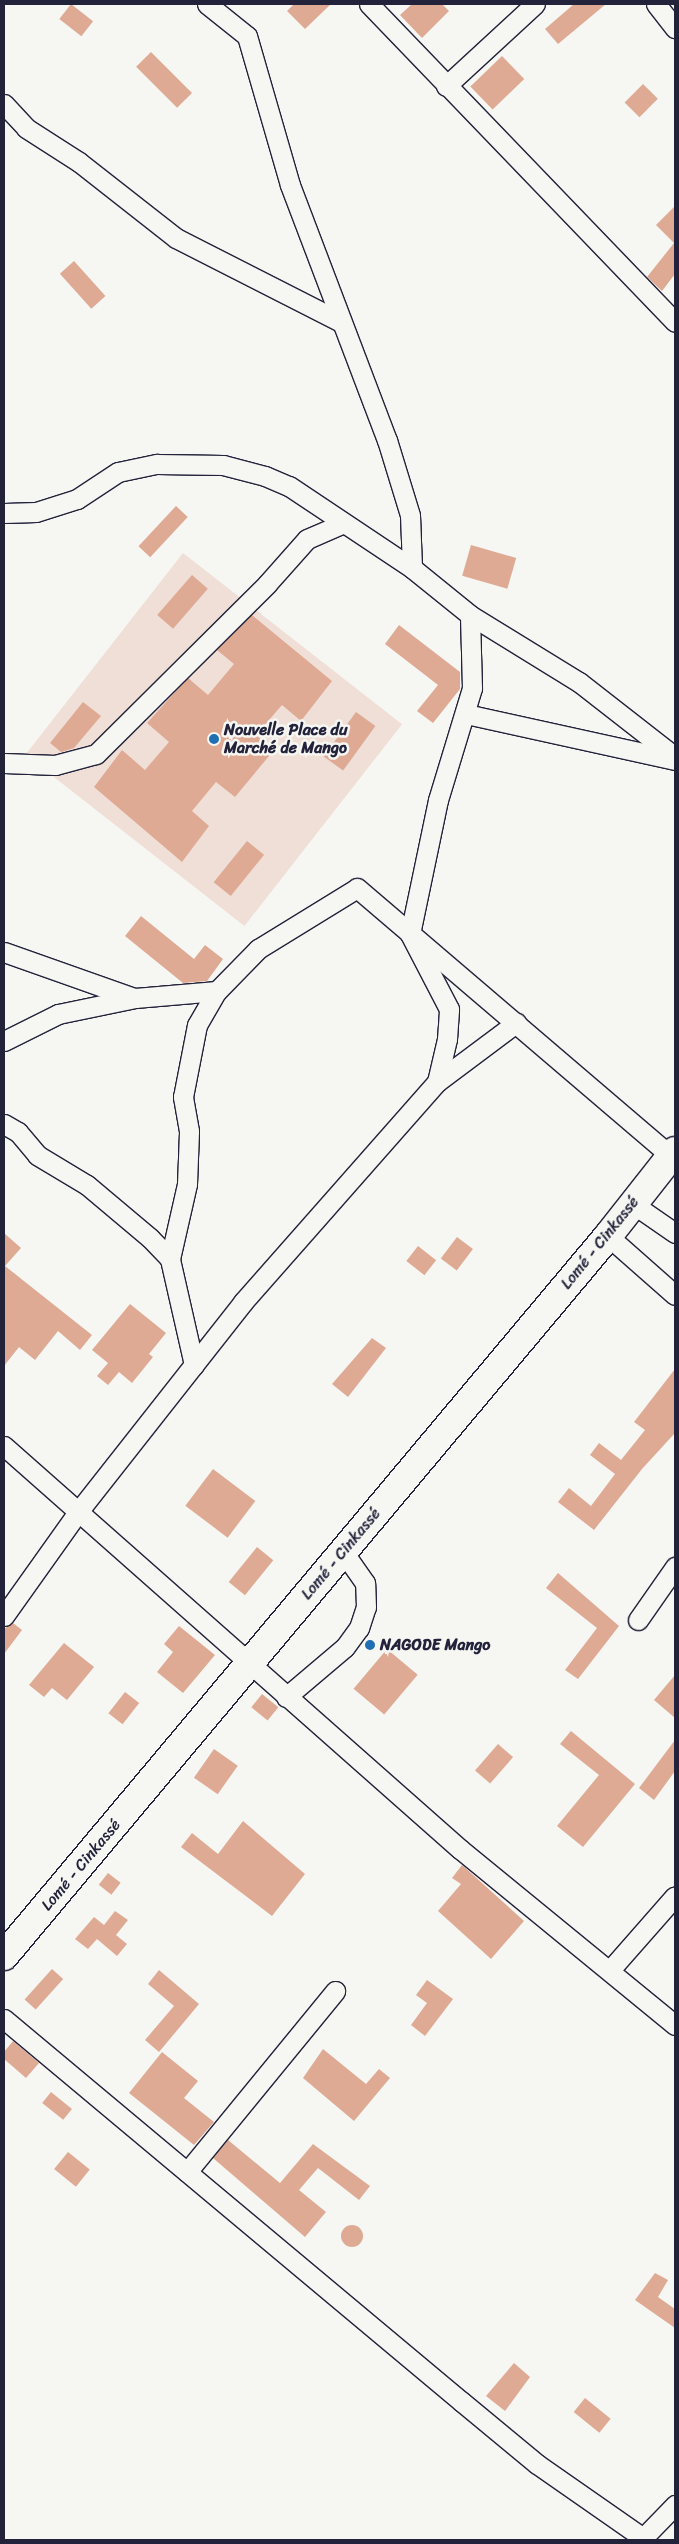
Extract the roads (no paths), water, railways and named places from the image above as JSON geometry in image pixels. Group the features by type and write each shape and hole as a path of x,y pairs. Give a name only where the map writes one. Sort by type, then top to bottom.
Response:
{"highway":[{"name":"Lomé - Cinkassé","path":"4,1956 608,1236 673,1153"}],"street":[{"path":"207,4 248,36 290,185 387,440 410,515 412,568"},
{"path":"369,4 675,322"},
{"path":"446,86 535,4"},
{"path":"656,4 675,28"},
{"path":"4,104 26,128 79,162 176,238 341,322"},
{"path":"4,513 36,512 77,498 118,472 157,464 199,463 223,465 273,480 289,486 412,568 470,615 579,682 675,758"},
{"path":"4,763 54,765 96,754 267,584 307,539 344,523"},
{"path":"437,1082 447,1039 449,1009 410,934 438,800 466,714 472,688 470,615"},
{"path":"466,714 675,758"},
{"path":"194,1365 170,1259 187,1184 189,1131 183,1097 187,1065 196,1025 217,991 258,949 357,888 673,1153"},
{"path":"4,952 135,998"},
{"path":"4,1041 58,1014 135,998 217,991"},
{"path":"4,1616 78,1512 244,1302 437,1082 516,1023"},
{"path":"4,1124 18,1132 37,1155 87,1185 170,1259"},
{"path":"633,1204 675,1232"},
{"path":"608,1236 675,1295"},
{"path":"4,1446 249,1665 460,1849 675,2025"},
{"path":"286,1697 345,1647 358,1628 366,1607 365,1583 343,1551"},
{"path":"638,1620 675,1567"},
{"path":"610,1970 675,1896"},
{"path":"187,2172 335,1991"},
{"path":"4,2019 537,2464 642,2539 675,2505"}],"place":[{"name":"Nouvelle Place du Marché de Mango","path":"214,739"},
{"name":"NAGODE Mango","path":"370,1645"}]}
